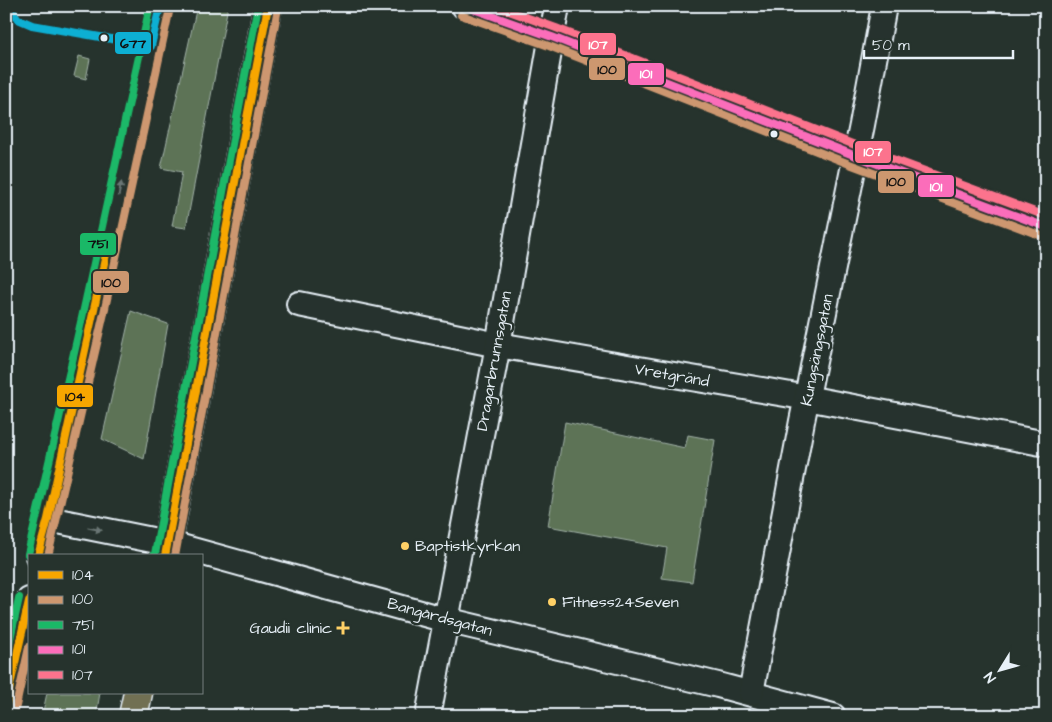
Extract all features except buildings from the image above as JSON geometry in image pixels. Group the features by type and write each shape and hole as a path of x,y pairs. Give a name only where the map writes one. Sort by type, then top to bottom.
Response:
{"main road":[{"path":"166,549 268,6"},
{"path":"133,716 138,694"}],"street":[{"path":"39,554 48,519 160,6"},
{"path":"464,6 552,37 856,156 1046,227"},
{"name":"Dragarbrunnsgatan","path":"428,716 498,345 557,6"},
{"name":"Kungsängsgatan","path":"751,693 816,400 856,156 884,6"},
{"name":"Vretgränd","path":"299,304 498,345 816,400 1046,444"},
{"name":"Bangårdsgatan","path":"48,519 186,554"},
{"name":"Bangårdsgatan","path":"202,558 446,620 751,693 833,716"},
{"path":"6,704 28,605"}],"green space":[{"path":"197,6 228,6 186,228 172,226 182,172 161,168"},
{"path":"79,56 90,59 86,79 74,76"},
{"path":"131,311 168,324 144,459 102,439"},
{"path":"565,422 685,448 688,435 715,440 692,582 662,578 667,548 548,526"},
{"path":"47,694 100,694 96,716 42,716"}],"transit line":[{"name":"677","path":"9,6 18,19 32,25 151,46 160,6"},
{"name":"751","path":"28,554 150,6"},
{"name":"751","path":"155,554 258,6"},
{"name":"104","path":"165,554 268,6"},
{"name":"101","path":"465,6 552,37 856,156 1046,227"},
{"name":"107","path":"495,6 860,147 1046,216"},
{"name":"100","path":"48,554 104,313 170,8"},
{"name":"100","path":"175,554 278,8"},
{"name":"100","path":"461,15 549,46 852,165 1042,236"},
{"name":"104","path":"39,554 48,519 110,236"},
{"name":"751","path":"6,657 19,598"},
{"name":"104","path":"6,703 28,605"},
{"name":"100","path":"16,706 28,652"}],"place":[{"name":"Baptistkyrkan","path":"405,546"},
{"name":"Fitness24Seven","path":"552,602"},
{"name":"Gaudii clinic","path":"343,628"}]}
